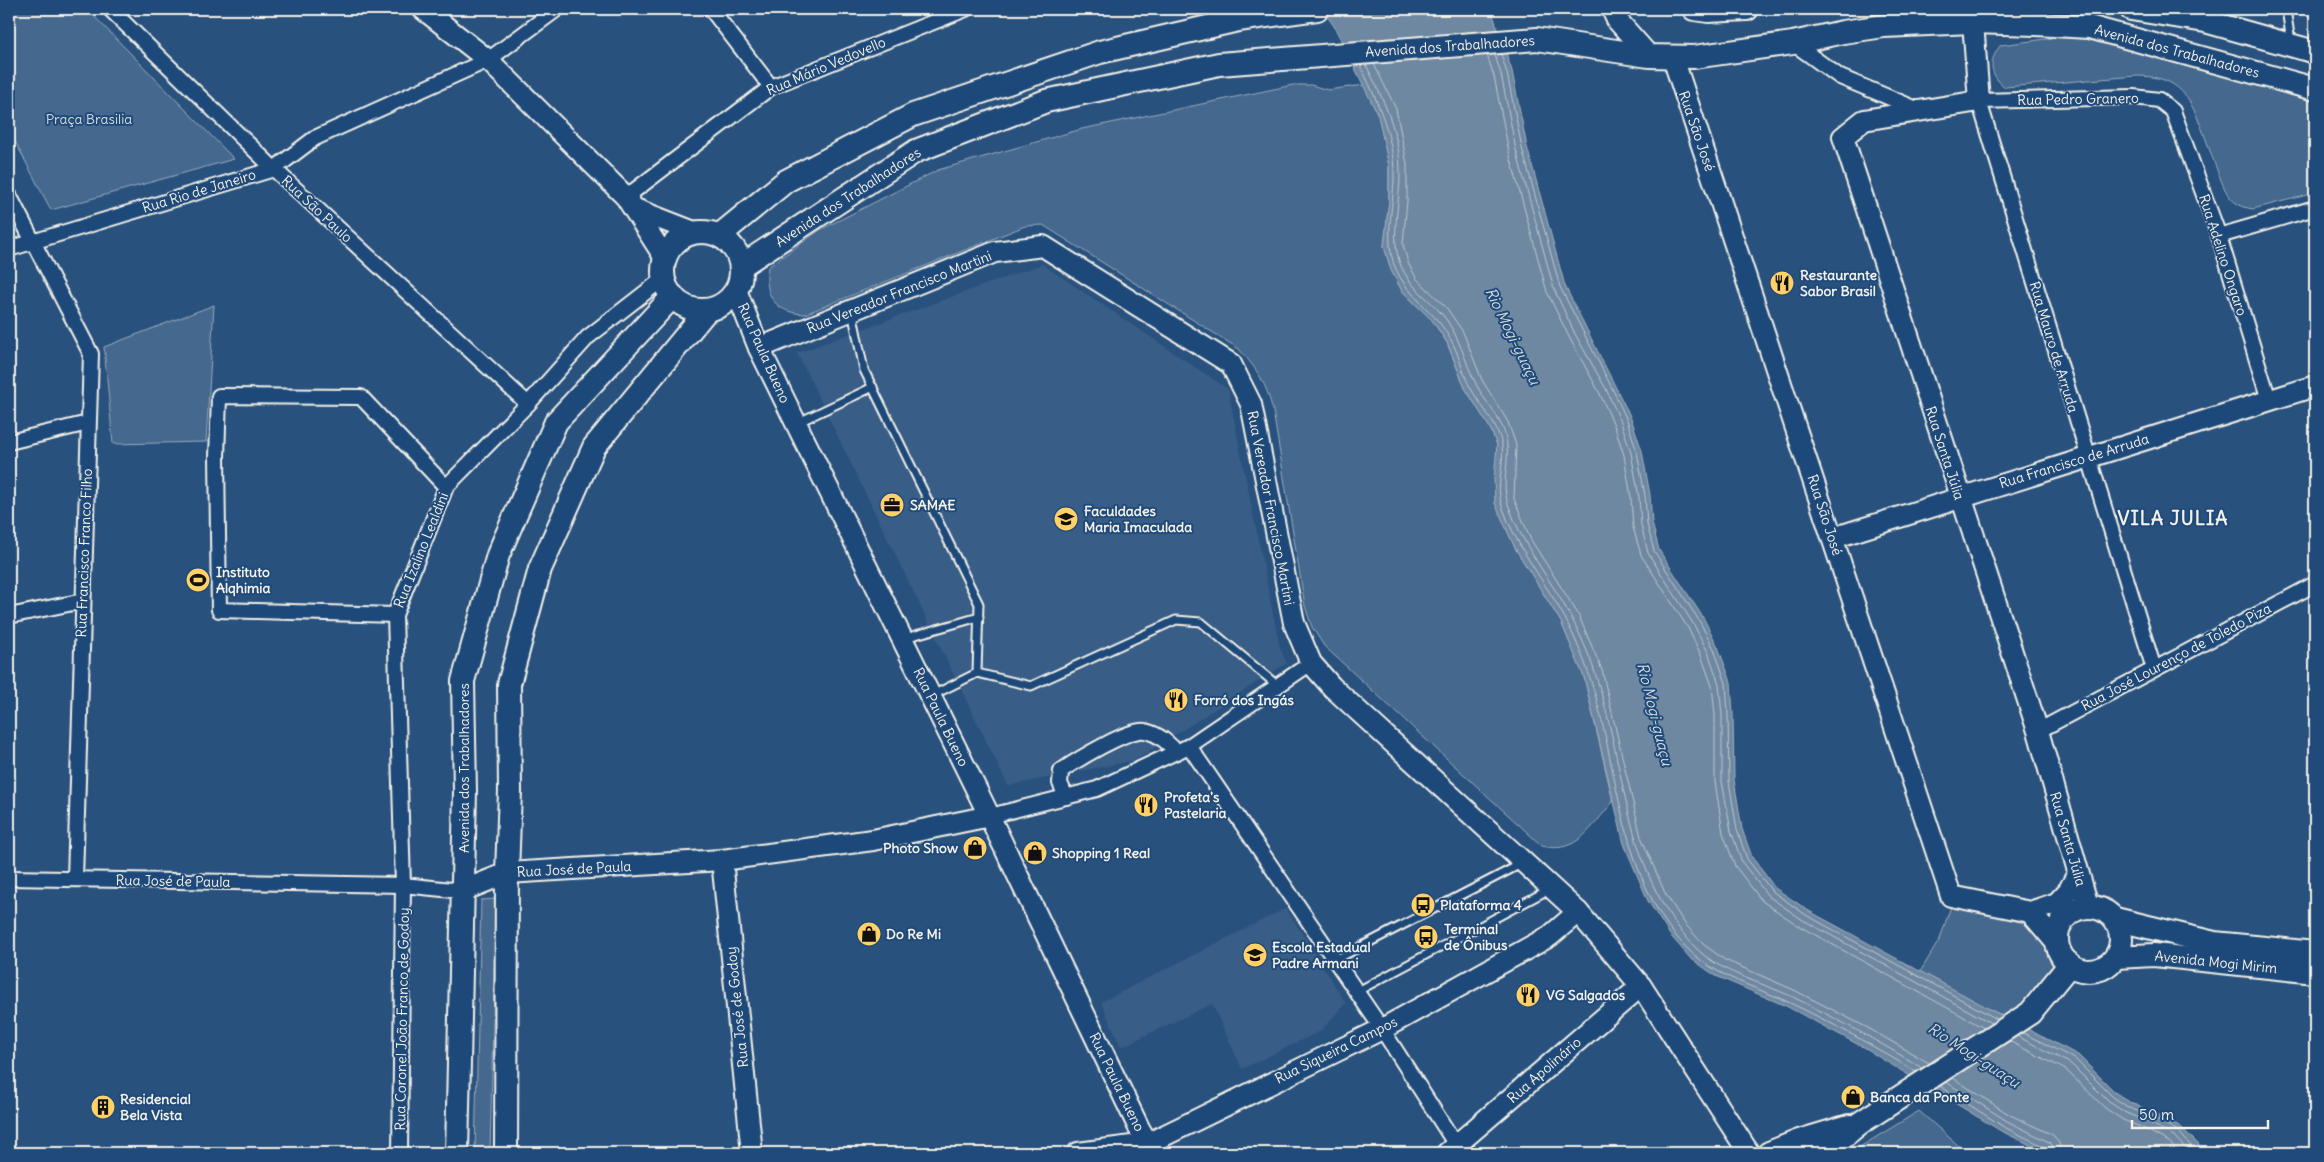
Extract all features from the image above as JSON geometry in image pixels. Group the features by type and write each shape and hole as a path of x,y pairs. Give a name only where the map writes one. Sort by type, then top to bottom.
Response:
{"main road":[{"path":"423,9 488,60 630,203 682,304 694,309 707,310"},
{"path":"720,235 786,182 913,115 1100,52 1238,20 1317,9"},
{"path":"1612,9 1617,20 1649,56"},
{"path":"1694,9 1708,11 1747,9"},
{"name":"Avenida dos Trabalhadores","path":"2131,9 2204,18 2315,52"},
{"name":"Avenida dos Trabalhadores","path":"741,266 916,151 1046,101 1219,64 1537,39 1649,56 1694,57 1793,43 1884,26 1972,16 2090,27 2315,89"},
{"name":"Rua Mauro de Arruda","path":"1972,16 1979,101"},
{"name":"Rua São José","path":"1673,58 1951,896 2030,912 2058,903 2069,890 2078,873"},
{"name":"Rua Santa Júlia","path":"1979,101 1864,120 1843,137 1959,497 2038,730 2088,906"},
{"path":"630,203 694,232 720,235 730,243 738,254 741,266"},
{"path":"667,277 676,242 694,232"},
{"name":"Rua Vereador Francisco Martini","path":"759,348 995,252 1044,246 1231,364 1251,404 1294,623 1311,663 1332,687 1553,887 1578,912 1641,986 1749,1153"},
{"name":"Rua Paula Bueno","path":"707,310 728,300 736,290 741,279 741,266"},
{"name":"Avenida dos Trabalhadores","path":"457,1153 465,791 464,681 498,555 556,422 667,277"},
{"name":"Rua Paula Bueno","path":"736,290 759,348 990,816 1150,1148"},
{"path":"506,1153 507,873 510,791 509,684 540,569 594,447 707,310"},
{"name":"Rua Francisco de Arruda","path":"1833,538 2088,456 2315,386"},
{"name":"Rua José de Paula","path":"462,890 507,873 722,860 873,840 990,816"},
{"name":"Rua José de Godoy","path":"722,860 752,1153"},
{"path":"2058,945 2059,929 2068,915 2077,909 2088,906"},
{"name":"Avenida Mogi Mirim","path":"2088,906 2107,912 2114,919 2214,943 2315,953"},
{"name":"Rua Siqueira Campos","path":"1078,1153 1150,1148 1382,1029 1550,936 1578,912"},
{"path":"1822,1153 1860,1123 2030,1012 2070,964 2062,956 2058,945 2030,912"},
{"path":"2114,919 2122,937 2116,957"},
{"name":"Avenida Mogi Mirim","path":"2070,964 2079,969 2090,971 2100,969 2116,957 2154,955 2315,972"},
{"name":"Rua Apolinário","path":"1451,1149 1641,986"},
{"path":"1768,1153 1799,1141 1860,1123"}],"street":[{"name":"Rua São Paulo","path":"110,9 274,169 528,404"},
{"name":"Rua Rio de Janeiro","path":"9,249 274,169 315,138 488,60 557,9"},
{"path":"711,9 771,87"},
{"name":"Rua Mário Vedovello","path":"630,203 771,87 966,9"},
{"path":"1793,43 1840,77 1921,111"},
{"name":"Rua Pedro Granero","path":"1979,101 2134,97 2159,100 2173,111"},
{"name":"Rua Mauro de Arruda","path":"1979,101 2154,669"},
{"name":"Rua Adelino Ongaro","path":"2173,111 2219,236 2269,400"},
{"name":"Rua Francisco Franco Filho","path":"9,195 91,354 75,879"},
{"path":"2219,236 2315,208"},
{"name":"Rua Izalino Lealdini","path":"403,885 395,615 446,487 528,404 588,337 667,277"},
{"path":"395,615 219,610 217,457 219,396 361,397 446,487"},
{"path":"9,442 88,423"},
{"name":"Rua José Lourenço de Toledo Piza","path":"2038,730 2315,584"},
{"path":"9,616 83,601"},
{"path":"990,816 1097,789 1183,749 1311,663"},
{"path":"1066,797 1060,783 1061,771 1114,740 1143,730 1162,737 1183,749 1382,1029 1451,1149"},
{"name":"Rua José de Paula","path":"9,878 403,885 462,890"},
{"name":"Rua Coronel João Franco de Godoy","path":"400,1153 403,885"}],"lane":[{"path":"2286,9 2292,45"},
{"path":"855,309 854,322 864,370 979,604 977,673"},
{"path":"796,424 873,387"},
{"path":"903,639 979,617"},
{"path":"931,696 977,673 1031,686 1176,620 1201,622 1277,685"},
{"path":"1334,960 1525,862"},
{"path":"1356,992 1553,887"}],"shaded area":[{"name":"Faculdades Maria Imaculada","path":"1042,264 1228,389 1280,648 1287,663 1136,760 1008,786 797,353"},
{"name":"Escola Estadual Padre Armani","path":"1286,908 1346,1003 1321,1031 1242,1069 1212,1004 1121,1047 1101,1002"}],"green space":[{"name":"Praça Brasilia","path":"9,9 87,9 234,159 51,210 9,130"},
{"path":"2091,33 2315,90 2315,193 2253,209 2243,207 2235,202 2228,195 2223,185 2194,110 2182,91 2164,80 2137,76 2005,87 1993,72 1992,62 2001,45"},
{"path":"1293,85 1311,85 1328,90 1364,85 1378,115 1389,166 1389,200 1384,246 1391,270 1402,291 1432,320 1447,343 1465,388 1490,428 1497,445 1495,503 1515,548 1561,622 1584,677 1613,802 1583,836 1565,846 1554,848 1542,846 1324,646 1312,627 1305,606 1273,411 1260,377 1239,349 1043,225 1025,226 805,314 795,313 779,306 770,294 767,277 768,267 820,230 938,170 1082,129"},
{"path":"214,305 206,442 113,444 104,347"},
{"path":"496,899 490,1153 475,1153 481,900"},
{"path":"1953,900 2027,917 2054,950 2058,962 2010,1020 1920,972 1940,939"},
{"path":"1919,1111 1967,1153 1850,1153"}],"water":[{"name":"Rio Mogi-guaçu","path":"1322,9 1491,9 1512,71 1527,147 1565,286 1631,418 1642,451 1650,495 1652,523 1659,550 1704,619 1718,647 1731,682 1734,780 1742,829 1752,857 1775,888 1809,911 2078,1055 2116,1093 2131,1103 2181,1127 2198,1144 2203,1153 2047,1153 2001,1131 1859,1045 1786,1006 1716,976 1690,958 1670,935 1648,901 1624,844 1584,677 1561,622 1515,548 1495,503 1494,479 1497,445 1490,428 1465,388 1447,342 1432,320 1402,291 1391,270 1384,246 1389,200 1389,166 1378,115 1334,26"}],"place":[{"name":"Restaurante Sabor Brasil","path":"1782,283"},
{"name":"SAMAE","path":"892,505"},
{"name":"Faculdades Maria Imaculada","path":"1066,519"},
{"name":"Instituto Alqhimia","path":"198,580"},
{"name":"Forró dos Ingás","path":"1176,700"},
{"name":"Profeta's Pastelaria","path":"1146,805"},
{"name":"Photo Show","path":"975,848"},
{"name":"Shopping 1 Real","path":"1035,853"},
{"name":"Plataforma 4","path":"1423,905"},
{"name":"Do Re Mi","path":"869,934"},
{"name":"Terminal de Ônibus","path":"1426,937"},
{"name":"Escola Estadual Padre Armani","path":"1255,955"},
{"name":"VG Salgados","path":"1528,995"},
{"name":"Banca da Ponte","path":"1853,1097"},
{"name":"Residencial Bela Vista","path":"103,1107"}],"district":[{"name":"VILA JULIA","path":"2173,518"}]}
